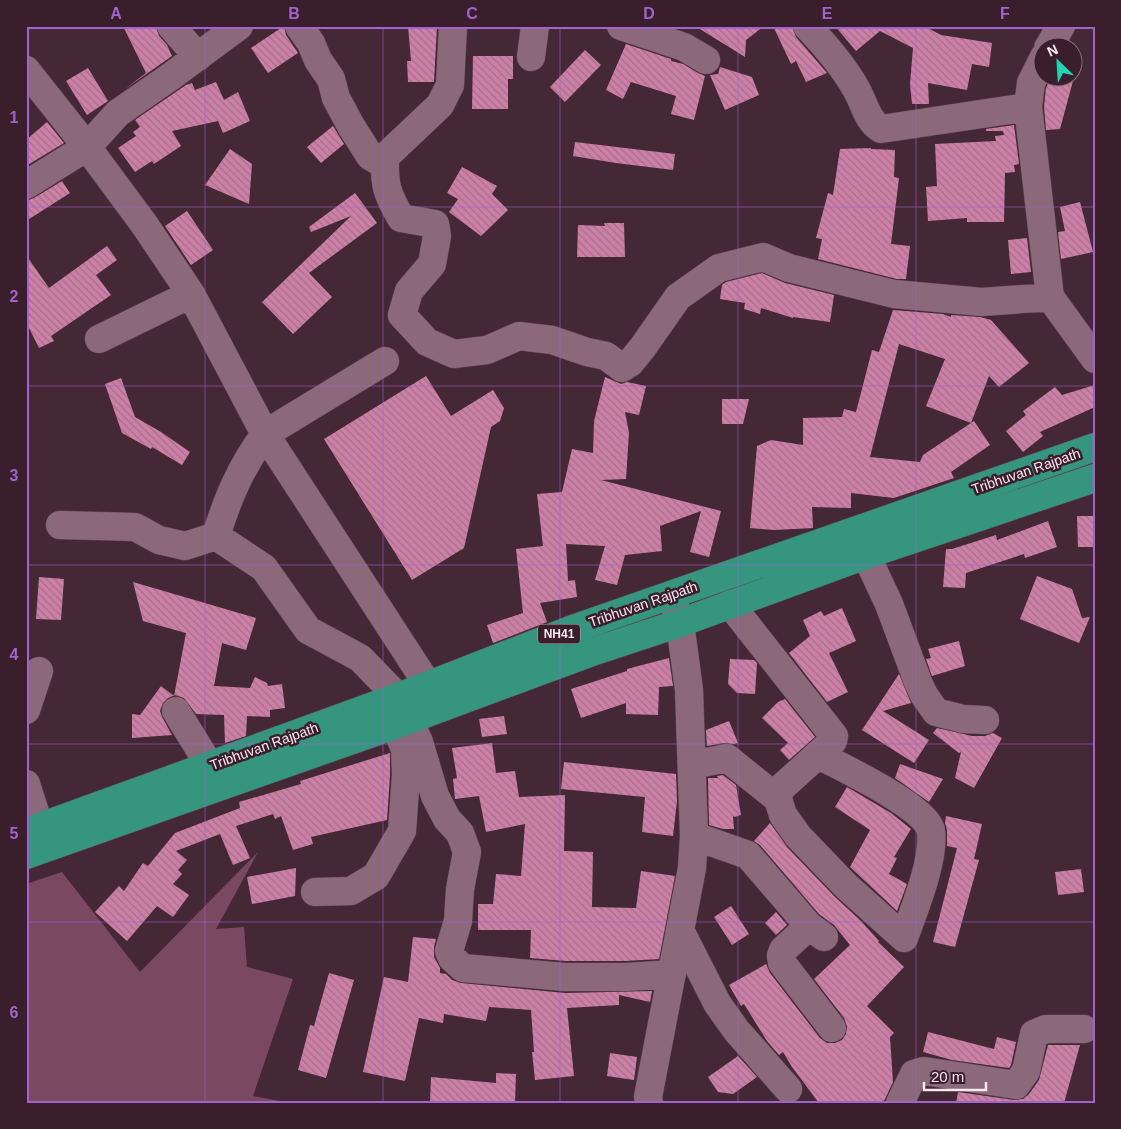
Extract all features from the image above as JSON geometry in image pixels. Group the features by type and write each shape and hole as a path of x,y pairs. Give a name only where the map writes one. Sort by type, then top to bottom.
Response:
{"highway":[{"name":"Tribhuvan Rajpath","path":"400,714 428,685 570,630 1095,447"},
{"name":"Tribhuvan Rajpath","path":"33,830 213,776 400,714 438,710 592,652 680,623 866,555 1095,478"},
{"name":"Tribhuvan Rajpath","path":"26,855 213,776"}],"street":[{"path":"170,26 198,57"},
{"path":"26,185 86,146 118,113 239,26"},
{"path":"299,26 331,79 336,98 351,126 370,156 384,165"},
{"path":"453,26 450,85 447,92 440,105 385,157 384,165 384,183 401,218 435,224 437,236 432,264 410,291 402,315 427,342 454,354 487,350 519,336 552,340 587,352 606,356 622,368 630,363 643,347 678,297 720,268 763,257 789,268 894,294 982,302 1050,297"},
{"path":"531,57 535,26"},
{"path":"622,26 684,47 706,60"},
{"path":"808,26 831,52 856,87 873,124 881,129 1028,107"},
{"path":"1054,38 1061,26"},
{"path":"26,70 144,224 191,294 265,434 428,685 438,710"},
{"path":"1034,77 1031,83 1028,107 1050,297 1095,359"},
{"path":"99,339 191,294"},
{"path":"216,536 227,500 252,452 265,434 385,361"},
{"path":"60,525 135,527 159,540 185,546 216,536"},
{"path":"216,536 264,568 308,630 360,658 419,742 434,796 447,819 460,833 467,852 460,889 458,920 449,950 452,958 463,968 565,977 626,977 672,974"},
{"path":"866,555 890,604 918,682 924,695 936,712 962,719 985,720"},
{"path":"649,1103 648,1097 692,868 694,836 689,690 680,623 670,595"},
{"path":"730,604 834,736 833,741 780,789 778,798 783,815 798,836 846,886 904,938 920,893 931,848 931,829 926,820 879,786 818,755"},
{"path":"26,710 39,671"},
{"path":"176,711 213,776"},
{"path":"315,892 351,891 376,876 402,831 406,776 405,749 400,714"},
{"path":"692,765 727,758 778,798"},
{"path":"26,784 33,830"},
{"path":"694,836 748,855 817,932 783,950 781,956 782,963 832,1028"},
{"path":"680,930 717,1003 736,1030 788,1089"},
{"path":"900,1103 914,1074 924,1071 1016,1086 1026,1070 1034,1034 1046,1029 1084,1029"}],"shaded area":[{"path":"258,852 216,929 244,927 247,967 293,979 253,1096 291,1103 26,1103 26,884 62,872 140,972"}],"building":[{"path":"123,26 156,26 159,36 167,45 172,56 125,89 146,73"},
{"path":"284,26 286,35 298,53 268,73 251,48"},
{"path":"408,26 437,26 434,82 408,82 407,61 411,61"},
{"path":"695,26 764,26 746,40 745,57"},
{"path":"773,26 792,26 796,37 827,73 806,82 796,61 791,64"},
{"path":"835,26 924,26 941,35 992,43 989,67 972,64 967,90 928,83 929,104 912,104 910,84 913,48 880,31 856,51"},
{"path":"626,44 671,59 671,61 683,64 705,76 694,120 671,114 676,96 631,82 623,99 606,90"},
{"path":"585,50 601,65 565,102 550,87"},
{"path":"473,56 513,56 513,79 508,79 508,109 472,109"},
{"path":"720,67 752,77 759,95 725,110 710,75 718,74"},
{"path":"88,68 108,101 87,115 66,81"},
{"path":"216,82 224,100 238,92 250,121 223,133 218,121 172,131 181,146 154,164 152,161 135,172 118,148 136,136 133,132 140,127 135,120 186,85 192,83 195,90"},
{"path":"1046,88 1071,88 1060,129 1046,130 1044,107"},
{"path":"47,122 64,143 26,166 26,140"},
{"path":"1014,125 1019,164 1014,165 1015,172 1005,173 1004,222 967,222 967,218 928,221 926,187 937,186 935,144 996,141 995,136 1004,135 1003,131 986,131 986,129"},
{"path":"333,126 344,144 321,163 307,147"},
{"path":"575,142 675,154 673,170 573,156"},
{"path":"871,148 895,150 894,177 899,178 891,244 910,246 906,279 897,279 818,259 822,239 816,238 828,193 833,195 840,149"},
{"path":"230,149 252,164 249,204 205,185"},
{"path":"462,167 497,186 492,194 508,210 481,236 449,212 458,199 447,193"},
{"path":"62,181 70,193 26,221 26,201"},
{"path":"355,193 377,223 309,273 332,297 293,334 262,302 351,216 311,232 309,227"},
{"path":"1080,202 1093,252 1061,259 1058,232 1065,231 1060,207"},
{"path":"187,211 213,250 191,265 165,226"},
{"path":"604,223 624,223 625,257 577,257 578,225 605,226"},
{"path":"1027,238 1031,272 1011,274 1008,240"},
{"path":"107,246 117,260 96,275 111,295 51,336 54,341 39,348 26,322 26,255 49,288"},
{"path":"762,273 785,283 834,295 830,322 793,318 761,308 760,314 744,309 745,303 720,299 722,285 726,282"},
{"path":"893,310 943,314 951,317 951,315 980,317 991,320 1029,363 999,387 989,376 971,423 974,421 990,445 951,472 954,478 894,498 851,493 851,508 812,507 813,528 774,530 750,528 757,446 771,440 803,445 803,418 842,417 844,409 856,412 872,350 879,352","holes":["899,344 945,359 926,406 971,423 923,455 920,462 870,457"]},
{"path":"426,376 451,416 493,390 504,408 500,421 491,427 464,548 412,580 324,439"},
{"path":"605,377 621,384 627,382 646,386 639,415 625,412 629,433 626,479 601,480 721,511 709,557 690,552 701,511 660,526 662,551 625,555 617,585 595,580 605,546 566,544 568,581 575,580 577,597 540,603 547,622 493,643 487,625 523,613 516,549 543,546 537,494 562,492 572,449 593,453 594,421"},
{"path":"121,378 135,417 190,452 182,465 152,447 151,449 122,433 105,384"},
{"path":"1095,385 1095,407 1040,432 1043,436 1023,452 1006,431 1026,415 1023,411 1055,387 1062,395"},
{"path":"722,399 749,399 743,424 722,424"},
{"path":"1077,516 1095,516 1095,547 1078,547"},
{"path":"1048,521 1057,547 1025,558 1024,554 966,573 965,588 943,587 946,549 952,549 996,535 997,540"},
{"path":"1037,576 1072,589 1082,618 1090,617 1079,643 1020,619"},
{"path":"39,577 64,579 61,620 36,619"},
{"path":"133,582 256,618 246,650 222,643 214,686 250,688 255,677 267,683 268,686 282,684 285,708 270,710 270,717 247,716 246,736 225,743 224,715 196,714 184,698 174,695 186,633 143,621"},
{"path":"842,608 856,641 829,653 848,692 827,702 789,653 810,636 803,620 821,611 824,616"},
{"path":"959,641 965,666 932,676 926,659 931,658 928,649"},
{"path":"669,658 673,686 659,687 658,715 626,714 626,703 581,718 571,689 627,671 627,669"},
{"path":"730,659 754,660 757,663 755,694 737,693 728,684"},
{"path":"899,674 911,703 883,711 929,740 914,763 862,730"},
{"path":"161,686 174,696 168,698 163,703 160,711 172,735 132,738 132,714 140,715"},
{"path":"785,699 815,737 789,760 780,750 788,743 762,718 778,702"},
{"path":"504,716 507,734 482,737 479,719"},
{"path":"729,721 738,743 707,746 706,730"},
{"path":"937,728 972,736 985,736 993,733 1002,738 974,788 955,778 961,752 959,753 933,733"},
{"path":"492,743 496,773 515,771 519,797 565,795 564,851 593,852 592,907 636,908 641,871 675,876 659,959 566,961 530,958 531,930 478,930 478,904 493,904 496,874 521,876 525,824 486,832 479,796 455,799 453,779 457,778 452,748"},
{"path":"390,753 387,820 311,837 313,844 293,850 281,816 275,819 273,814 236,826 250,858 233,865 220,834 176,851 187,860 178,870 182,874 173,884 189,895 173,917 157,906 127,941 95,912 119,886 124,891 143,863 148,866 175,833 240,808 239,802 301,784 300,781"},
{"path":"564,762 676,774 677,801 673,836 642,832 645,797 561,789"},
{"path":"900,764 943,779 929,802 895,778"},
{"path":"723,775 736,785 741,815 733,816 734,829 723,829 709,825 708,778 718,778 717,776"},
{"path":"847,787 891,813 911,829 894,857 897,858 889,874 907,884 897,911 850,867 870,830 835,807"},
{"path":"946,816 982,824 974,859 979,860 955,947 933,942 957,848 947,846"},
{"path":"770,823 787,847 904,967 867,1006 894,1033 890,1037 893,1082 882,1103 819,1103 783,1052 779,1055 767,1041 744,1004 741,1006 729,985 766,964 770,973 820,1038 827,1043 835,1043 842,1040 846,1034 847,1026 844,1018 814,979 850,945 834,925 819,914 760,845 754,841"},
{"path":"296,868 295,896 252,904 247,877"},
{"path":"1081,869 1084,892 1058,895 1055,872"},
{"path":"731,906 749,934 732,945 714,917"},
{"path":"776,912 787,925 776,935 765,923"},
{"path":"413,937 436,939 434,957 440,968 440,973 446,974 452,980 461,983 565,993 652,991 650,1002 619,995 619,1005 567,1008 574,1076 535,1080 531,1010 489,1007 486,1021 444,1014 443,1023 419,1018 405,1081 363,1072 384,977 408,982"},
{"path":"329,973 354,980 326,1078 298,1070 310,1025 314,1026"},
{"path":"928,1032 994,1049 997,1037 1016,1042 1011,1065 1009,1068 952,1060 923,1052"},
{"path":"1048,1045 1080,1045 1064,1103 956,1103 958,1092 1014,1100 1023,1099 1039,1080"},
{"path":"610,1053 637,1057 634,1080 607,1076"},
{"path":"738,1056 757,1077 733,1094 718,1092 708,1077"},
{"path":"496,1073 516,1074 515,1103 430,1103 431,1077 496,1083"}]}
